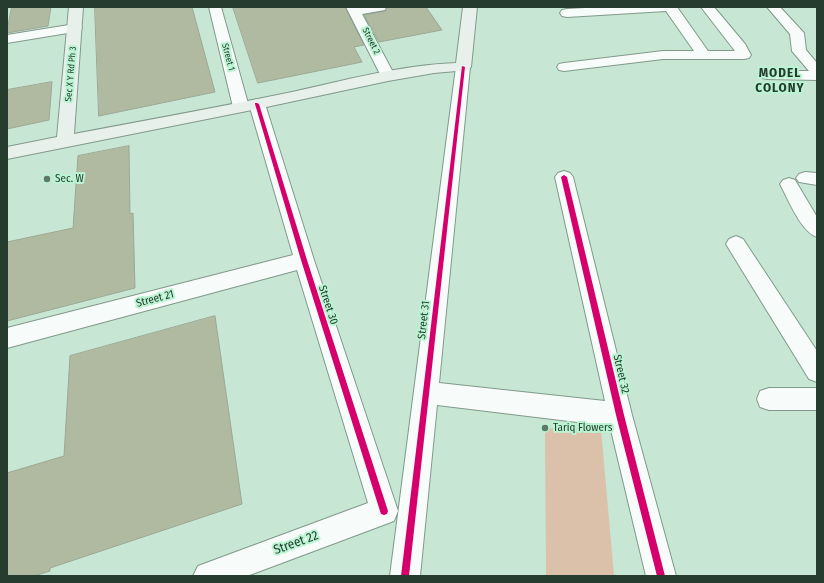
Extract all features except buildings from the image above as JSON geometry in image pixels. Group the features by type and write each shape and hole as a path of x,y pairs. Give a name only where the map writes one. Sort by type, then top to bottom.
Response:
{"main road":[{"name":"Sec X Y Rd Ph 3","path":"65,142 76,7"},
{"path":"7,153 388,76 434,68 463,66 470,7"}],"street":[{"name":"Street 1","path":"215,7 249,105"},
{"path":"354,9 380,7"},
{"path":"567,13 666,7"},
{"path":"670,7 704,55"},
{"path":"564,67 663,55 744,55 740,47 707,7"},
{"path":"773,7 797,33 799,51 817,72"},
{"name":"Street 2","path":"354,9 388,76"},
{"path":"7,39 75,28"},
{"name":"Street 31","path":"405,576 463,66"},
{"path":"767,75 817,76"},
{"name":"Street 30","path":"249,105 304,260 384,511"},
{"name":"Street 32","path":"564,177 620,415 661,576"},
{"path":"804,180 811,223 817,230"},
{"path":"736,244 817,371"},
{"name":"Street 21","path":"7,338 304,260"},
{"path":"426,393 620,415"},
{"path":"769,399 817,399"},
{"path":"384,511 412,519"},
{"name":"Street 22","path":"208,576 384,511"}],"shaded area":[{"path":"545,428 601,429 614,576 546,576"}],"cycle path":[{"path":"405,576 463,67"},
{"path":"257,104 304,260 384,511"},
{"path":"564,177 620,415 661,576"}],"place":[{"name":"Sec. W","path":"47,179"},
{"name":"Tariq Flowers","path":"545,428"}],"district":[{"name":"MODEL COLONY","path":"780,80"}]}
